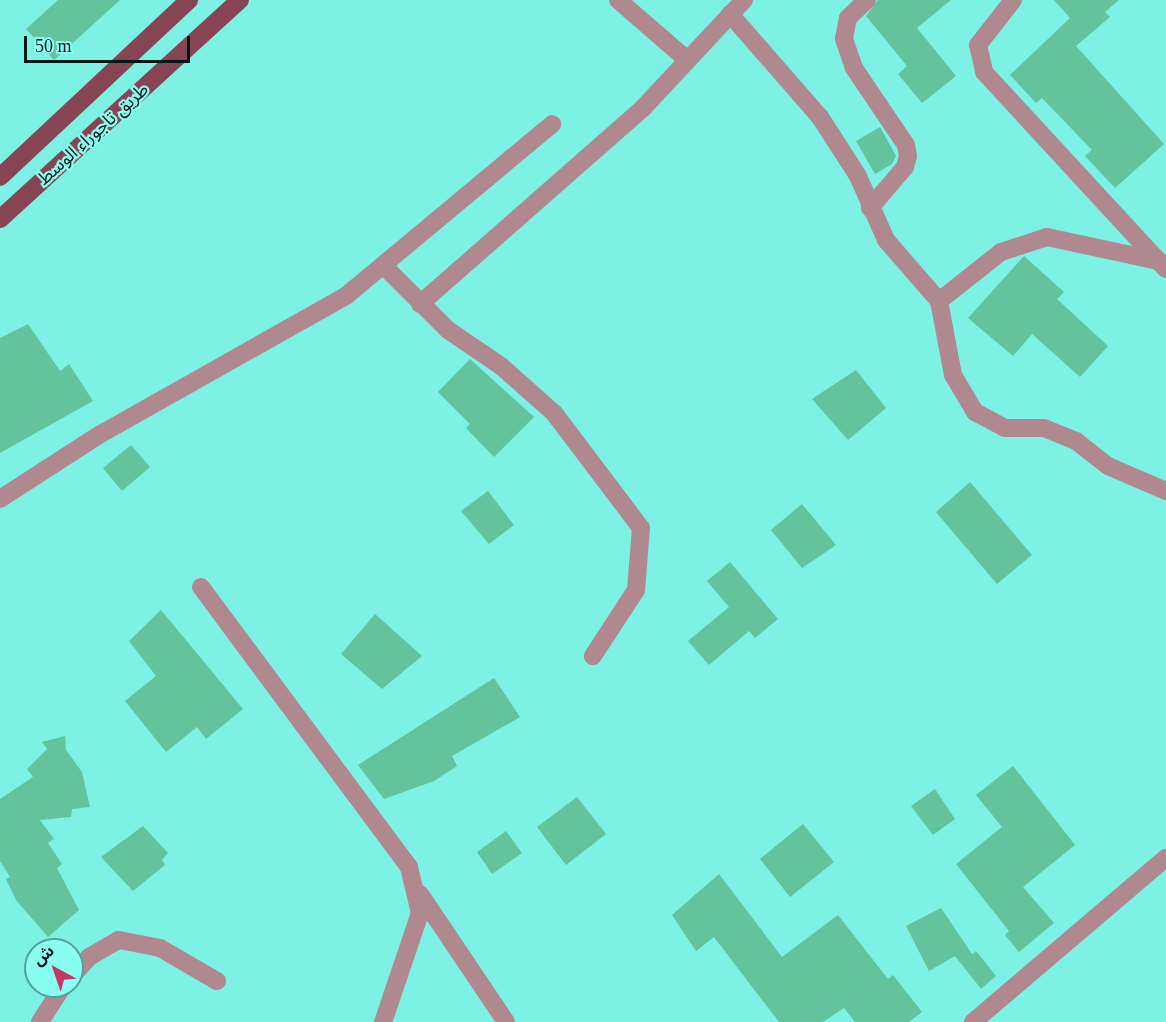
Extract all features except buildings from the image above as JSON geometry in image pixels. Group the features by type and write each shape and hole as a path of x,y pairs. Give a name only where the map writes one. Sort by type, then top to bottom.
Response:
{"main road":[{"path":"0,177 189,0"},
{"name":"طريق تاجوراء الوسط","path":"0,219 240,0"}],"street":[{"path":"618,0 686,60"},
{"path":"420,304 643,108 744,0"},
{"path":"867,0 848,18 844,39 854,68 906,145 908,156 905,167 870,208"},
{"path":"1013,0 978,45 984,72 1162,265"},
{"path":"730,14 820,117 853,167 886,240 939,301 953,375 975,412 1005,428 1044,428 1076,441 1108,466 1166,491"},
{"path":"0,499 99,435 292,329 385,267 552,124"},
{"path":"939,301 1001,252 1047,237 1162,265"},
{"path":"385,267 420,304 554,413 641,528 636,590 593,656"},
{"path":"201,587 369,808 409,867 417,890 420,913 383,1022"},
{"path":"973,1022 1166,858"},
{"path":"417,890 506,1022"},
{"path":"84,963 89,957 119,940 160,948 217,981"},
{"path":"40,1022 55,998"}]}
